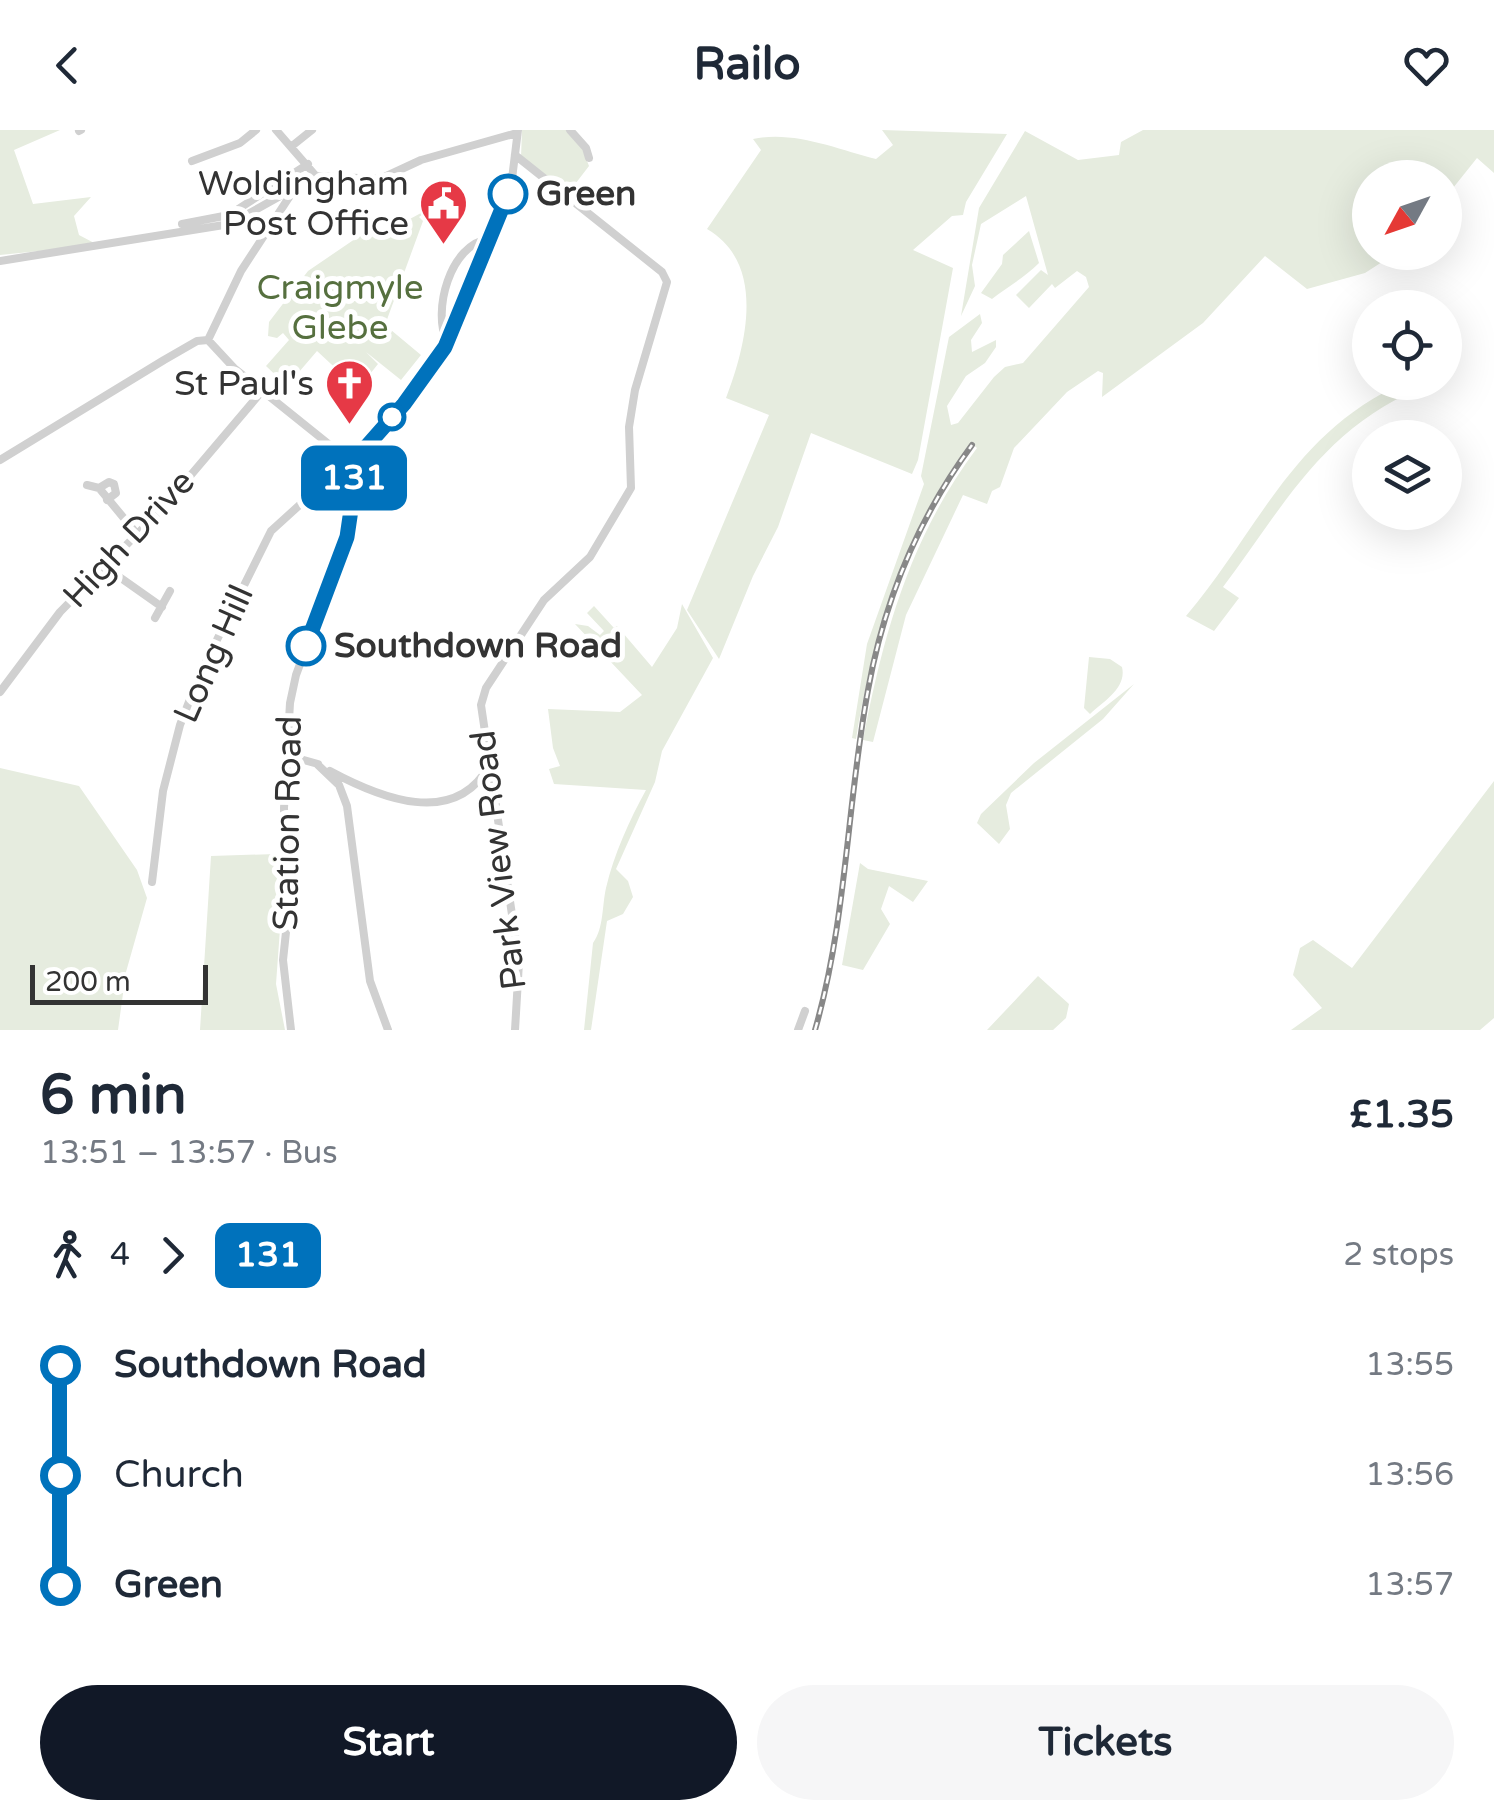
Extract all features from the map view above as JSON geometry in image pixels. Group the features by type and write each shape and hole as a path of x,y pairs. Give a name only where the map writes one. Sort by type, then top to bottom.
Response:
{"street":[{"path":"192,160 240,143 256,130"},
{"path":"276,130 316,176"},
{"path":"292,146 312,130"},
{"path":"570,130 586,148 589,158"},
{"path":"0,261 230,224 316,176 380,179 421,160 518,131"},
{"name":"Station Road","path":"290,1030 283,960 286,755 296,676 347,537 352,462 416,390 448,342 511,186 518,131"},
{"name":"Park View Road","path":"515,156 662,272 666,282 635,390 629,427 630,488 590,557 544,600 486,688 481,714 519,962 515,1030"},
{"path":"182,224 229,214 308,164"},
{"path":"208,340 241,270 297,185"},
{"path":"448,342 442,313 448,280 473,246 489,239"},
{"path":"0,460 164,360 197,341 208,340 352,462"},
{"name":"High Drive","path":"0,692 46,628 137,534 263,390"},
{"name":"Long Hill","path":"152,882 162,791 180,725 199,676 271,531 352,462"},
{"path":"99,488 108,482 116,486 116,493 107,500"},
{"path":"87,485 99,488 137,534"},
{"path":"108,563 118,576 162,607"},
{"path":"155,618 170,591"},
{"path":"286,755 317,764 374,790 432,804 467,794 489,766"},
{"path":"317,764 338,785 347,806 370,981 388,1030"},
{"path":"798,1030 805,1011"}],"green space":[{"path":"0,130 60,130 14,150 33,204 91,197 74,216 79,235 98,245 0,255"},
{"path":"522,130 566,130 582,148 589,166 569,192 521,157"},
{"path":"882,130 1007,134 966,202 963,215 952,216 913,250 953,268 918,460 912,474 811,433 778,527 719,659 687,610 769,415 726,398 745,331 745,284 726,244 707,229 761,150 753,139 799,139 876,159 893,145"},
{"path":"1143,130 1494,130 1494,173 1477,158 1462,177 1462,160 1352,160 1352,270 1370,270 1307,289 1265,256 1203,323 1102,397 1103,373 1098,371 1067,392 1014,448 1000,487 992,491 987,504 963,495 906,615 873,742 863,740 902,588 934,516 977,448 971,443 928,510 895,583 872,661 856,739 852,738 867,644 924,484 921,476 949,337 980,314 982,323 971,340 972,352 996,340 996,347 985,363 966,376 947,406 951,425 958,423 1005,367 1023,363 1089,287 1086,277 1077,271 1055,288 1052,284 1029,308 1016,295 1041,270 1048,275 1026,196 981,224 972,265 975,286 961,316 979,208 1025,131 1078,160 1119,155 1121,142"},
{"name":"Craigmyle Glebe","path":"434,206 419,217 423,221 385,325 421,355 401,380 366,352 378,364 358,389 317,351 287,386 266,366 289,340 283,333 277,338 268,336 269,322 308,271 374,226 382,234"},
{"path":"1029,231 1039,263 992,299 981,293 1002,264 1003,255"},
{"path":"1395,400 1364,420 1352,420 1352,430 1289,496 1223,587 1239,598 1214,631 1186,616 1306,454 1367,402"},
{"path":"682,604 713,658 662,751 655,782 616,869 628,881 633,897 623,914 607,921 591,1030 584,1030 593,943 601,923 606,888 623,838 646,790 554,784 549,769 560,766 553,748 548,709 620,712 642,695 575,624 588,626 600,635 604,631 587,613 594,606 652,667 677,628"},
{"path":"1089,657 1110,659 1122,667 1123,675 1113,694 1090,714 1084,708"},
{"path":"1134,684 1103,719 1011,793 1006,805 1010,829 999,844 977,823 981,814 1034,763"},
{"path":"0,768 79,786 137,870 147,898 126,972 118,1030 0,1030"},
{"path":"1494,781 1494,1018 1480,1030 1291,1030 1322,1008 1293,975 1300,948 1313,940 1352,968"},
{"path":"276,854 280,929 276,984 285,1030 200,1030 211,856"},
{"path":"860,863 868,869 928,881 913,902 889,886 881,909 890,924 863,970 842,965"},
{"path":"1038,976 1069,1004 1066,1018 1053,1030 987,1030"}],"railway":[{"path":"815,1030 834,946 861,732 875,657 906,561 936,501 972,445"}],"bus line":[{"name":"131","path":"306,646 347,537 359,455 404,404 445,347 508,194"}],"place":[{"name":"Green","path":"508,194"},
{"name":"Woldingham Post Office","path":"444,246"},
{"name":"St Paul's","path":"349,426"},
{"name":"Southdown Road","path":"306,646"}]}
